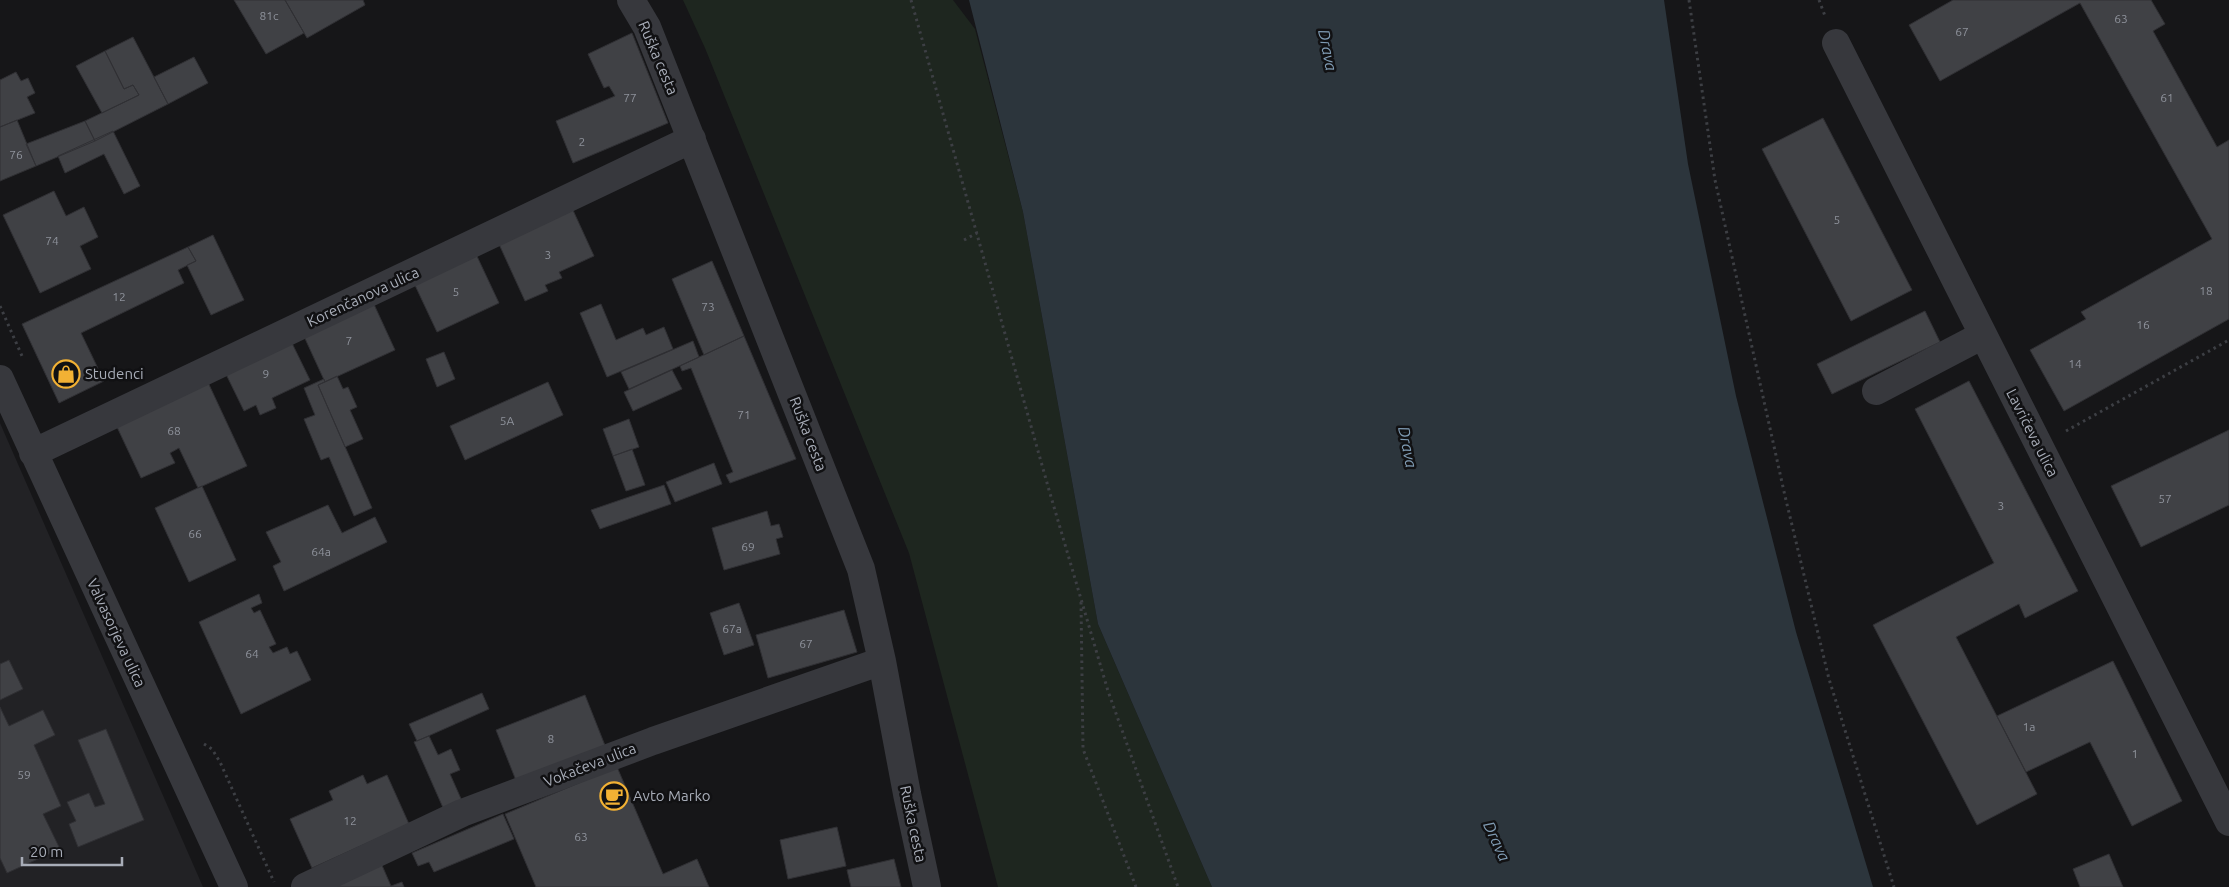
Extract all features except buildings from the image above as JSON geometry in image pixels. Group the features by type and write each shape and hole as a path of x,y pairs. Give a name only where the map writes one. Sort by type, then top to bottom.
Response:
{"street":[{"name":"Ruška cesta","path":"631,0 647,28 861,569 882,661 927,887"},
{"name":"Lavričeva ulica","path":"1836,43 2229,822"},
{"name":"Korenčanova ulica","path":"33,453 692,140"},
{"path":"1876,391 1983,335"},
{"name":"Valvasorjeva ulica","path":"0,379 234,887"},
{"name":"Vokačeva ulica","path":"305,887 462,814 653,741 882,661"}],"path":[{"path":"911,0 1108,691 1178,887"},
{"path":"1689,0 1715,180 1785,496 1829,679 1894,887"},
{"path":"964,240 977,234"},
{"path":"2039,446 2229,340"},
{"path":"1081,597 1083,749 1136,887"}],"shaded area":[{"path":"683,0 953,0 975,29 1023,212 1098,624 1212,887 998,887 909,553 705,48"},
{"path":"0,423 203,887 0,887"}],"water":[{"name":"Drava","path":"969,0 1664,0 1688,164 1736,396 1796,632 1873,887 1212,887 1098,624 1023,212"}],"place":[{"name":"Studenci","path":"66,374"},
{"name":"Avto Marko","path":"614,796"}]}
